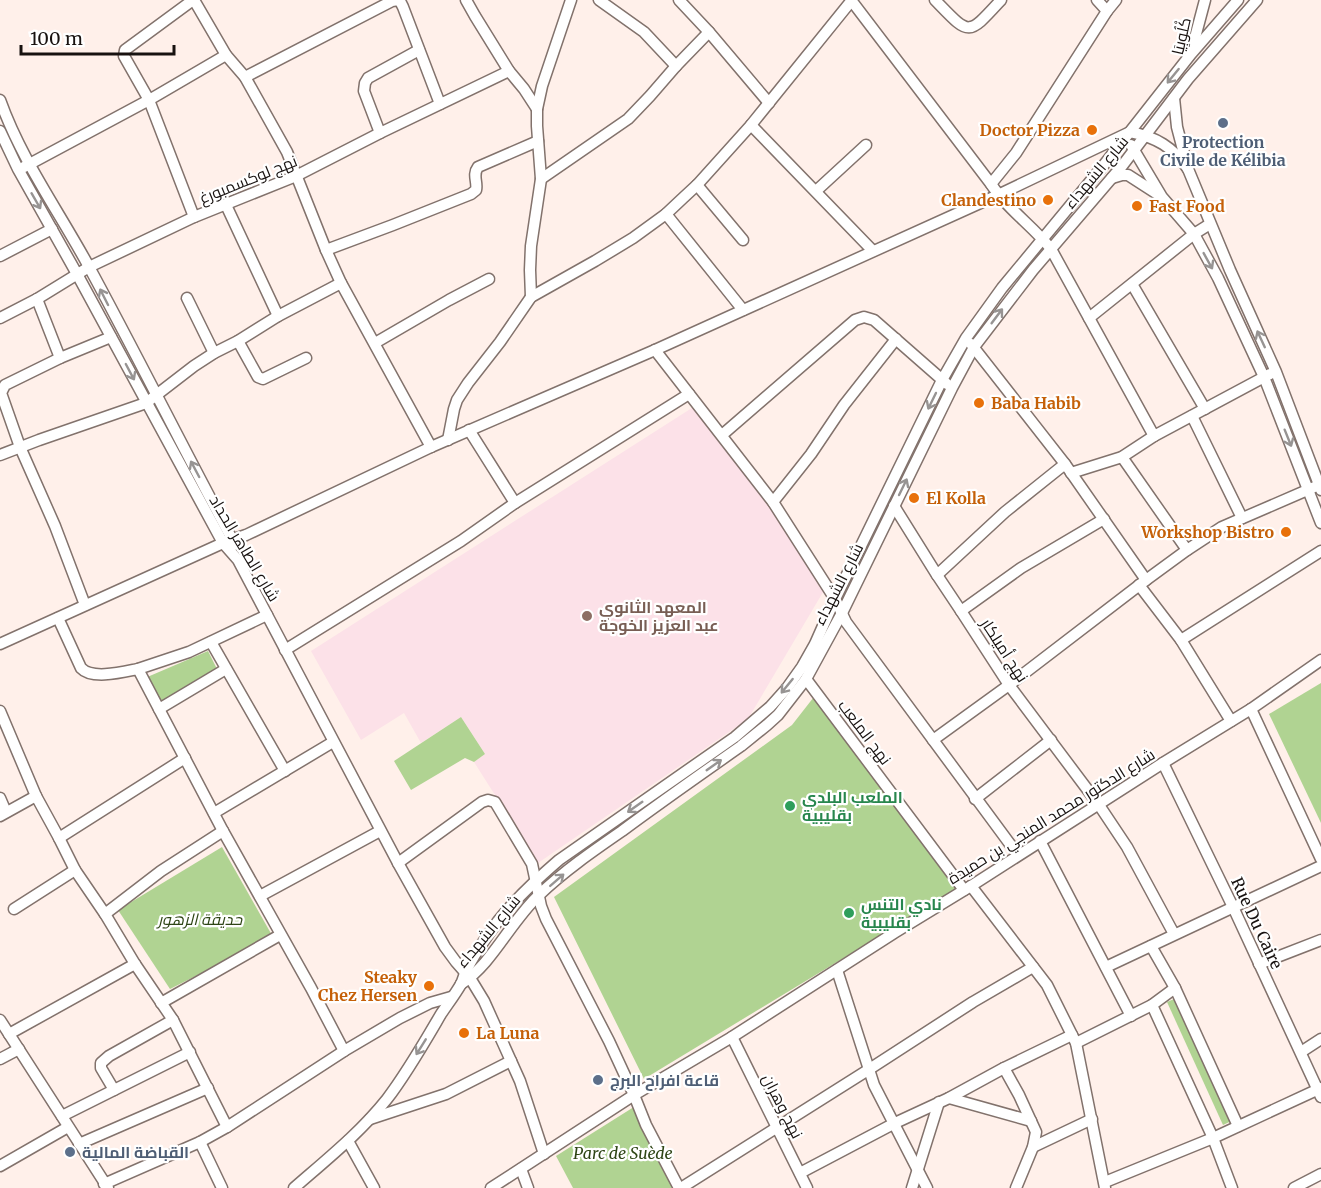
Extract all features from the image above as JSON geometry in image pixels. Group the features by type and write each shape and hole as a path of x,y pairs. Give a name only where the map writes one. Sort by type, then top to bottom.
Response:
{"street":[{"path":"194,217 149,100 125,59 124,53 193,0 226,55 245,77 287,152 341,283 431,447"},
{"path":"245,77 395,0 401,3 440,104"},
{"path":"466,0 509,71 537,109"},
{"path":"600,0 644,32 676,66"},
{"path":"679,0 769,103"},
{"path":"448,440 457,400 531,297 633,238 666,214 697,185 751,125 851,0 992,184 998,195 1043,238 1051,249 1154,436"},
{"path":"935,0 958,24 967,28 978,24 1001,0"},
{"path":"1097,0 1107,11"},
{"path":"992,184 1016,153 1116,0"},
{"name":"كْلُوبِيَا","path":"1188,79 1191,54 1205,0"},
{"name":"شارع الشهداء","path":"465,978 497,923 535,880 559,860 774,711 815,644 942,380 966,338 1002,288 1128,135 1191,54 1238,0"},
{"name":"شارع الشهداء","path":"465,978 481,966 525,909 567,870 741,746 806,679 842,613 974,347 1013,294 1112,178 1188,79 1257,0"},
{"path":"531,297 531,246 541,179 537,109 568,2"},
{"path":"541,179 628,119 709,32"},
{"path":"380,133 364,91 365,83 368,78 419,50"},
{"path":"23,167 149,100 226,55"},
{"name":"نهج لوكسمبورغ","path":"0,318 37,299 89,267 194,217 296,176 509,71"},
{"path":"1174,98 1177,127 1188,170 1276,372 1316,489 1321,523"},
{"path":"0,100 23,167 64,222 89,267 158,395 227,541"},
{"path":"751,125 873,251"},
{"name":"شارع الطاهر الحداد","path":"0,130 23,167 52,229 146,403 238,560 398,863 445,947 465,978 484,1001 511,1061 544,1154"},
{"path":"1128,135 1134,150 1162,197 1194,234 1223,289 1316,489"},
{"path":"0,645 227,541 246,535 431,447 655,350 1128,135 1146,135 1165,145 1174,152 1188,170"},
{"path":"326,250 471,194 476,190 474,175 478,167 538,141"},
{"path":"816,191 866,146"},
{"path":"1112,178 1128,175 1162,197"},
{"path":"697,185 743,240"},
{"path":"226,205 278,316"},
{"path":"666,214 742,310"},
{"path":"1089,318 1194,234 1210,224"},
{"path":"0,256 52,229"},
{"path":"1024,261 1033,270"},
{"path":"375,343 489,279"},
{"path":"0,456 146,403 214,353 341,283"},
{"path":"1132,284 1205,409"},
{"path":"187,298 214,353"},
{"path":"37,299 60,358"},
{"path":"722,435 855,320 864,317 869,317 952,388"},
{"path":"85,605 55,526 20,447 2,397 5,385 60,358 111,337"},
{"path":"966,338 1068,468 1104,519 1231,721"},
{"path":"773,502 896,339"},
{"path":"238,341 258,378 263,379 306,358"},
{"path":"655,350 773,502 836,599 846,622 1018,855"},
{"path":"937,575 1005,512 1068,468 1122,457 1154,436 1276,372"},
{"path":"285,650 461,541 516,503 689,394"},
{"path":"1192,416 1242,518"},
{"path":"469,430 516,503"},
{"path":"1122,457 1187,550"},
{"path":"933,740 1009,685 1142,582 1222,527 1316,489"},
{"name":"نهج أميلكار","path":"894,506 1009,685 1099,805 1127,847 1174,934"},
{"path":"962,610 1021,568 1104,519"},
{"path":"1181,640 1321,551"},
{"path":"58,618 81,668 89,674 109,674 138,669 174,658 267,615"},
{"path":"211,642 285,771"},
{"name":"شارع الدكتور محمد المنجي بن حميدة","path":"491,1188 634,1095 732,1037 1040,840 1251,709 1321,660"},
{"path":"138,669 223,831 344,1051"},
{"path":"159,708 226,669"},
{"name":"نهج الملعب","path":"806,679 968,888 1047,985 1074,1039 1105,1185"},
{"path":"1251,709 1321,859"},
{"path":"0,711 5,739 75,870 173,1020 227,1127"},
{"path":"975,799 1051,740"},
{"path":"214,813 333,742"},
{"path":"59,838 185,758"},
{"name":"Rue Du Caire","path":"1163,763 1320,1092"},
{"path":"0,798 3,814 36,796"},
{"path":"398,863 482,802 488,800 495,802 532,864 540,906 609,1041 646,1125 680,1188 973,1002 1033,967"},
{"path":"105,914 161,871 223,831"},
{"path":"260,896 381,831"},
{"path":"1040,840 1131,1016"},
{"path":"1106,967 1321,866"},
{"path":"14,909 75,870"},
{"path":"161,1003 280,934"},
{"path":"1259,964 1321,940"},
{"path":"1150,946 1175,988 1238,1126"},
{"path":"9,1034 135,964"},
{"path":"837,970 868,1070 927,1188"},
{"path":"294,1188 348,1142 388,1098 465,978"},
{"path":"800,1173 1004,1068 1131,1016 1152,1005 1175,988"},
{"path":"0,1020 106,1186 227,1127 344,1051 413,1010 451,998"},
{"path":"1152,1005 1213,1138 1232,1188"},
{"path":"114,1090 101,1068 101,1063 109,1056 173,1020"},
{"name":"نهج وهران","path":"732,1037 807,1188"},
{"path":"1301,1052 1321,1039"},
{"path":"0,1059 18,1049"},
{"path":"62,1116 190,1052"},
{"path":"370,1120 446,1095 511,1061"},
{"path":"1004,1068 1036,1132 1033,1147 1016,1188"},
{"path":"80,1144 208,1088"},
{"path":"1105,1185 1320,1092"},
{"path":"944,1100 1031,1121"},
{"path":"912,1188 944,1100"},
{"path":"1033,1147 1092,1119"},
{"path":"0,1166 68,1127"},
{"path":"200,1142 222,1188"},
{"path":"348,1142 374,1188"},
{"path":"521,1169 528,1188"},
{"path":"1294,1188 1321,1174"}],"shaded area":[{"name":"المعهد الثانوي عبد العزيز الخوجة","path":"695,406 829,582 748,719 538,863 474,762 485,754 461,717 421,743 404,713 361,740 311,651"}],"green space":[{"path":"208,651 218,671 160,706 145,678"},
{"path":"1321,683 1321,823 1269,714"},
{"name":"الملعب البلدي بقليبية","path":"817,693 959,888 644,1079 554,897 792,725"},
{"path":"461,717 485,754 474,762 465,758 411,790 394,761"},
{"name":"حديقة الزهور","path":"222,847 273,937 170,989 118,910"},
{"path":"1181,996 1240,1117 1223,1125 1167,1002"},
{"name":"Parc de Suède","path":"637,1105 678,1184 671,1188 573,1188 556,1156"}],"place":[{"name":"Protection Civile de Kélibia","path":"1223,123"},
{"name":"Doctor Pizza","path":"1092,130"},
{"name":"Clandestino","path":"1048,200"},
{"name":"Fast Food","path":"1137,206"},
{"name":"Baba Habib","path":"979,403"},
{"name":"El Kolla","path":"914,498"},
{"name":"Workshop Bistro","path":"1286,532"},
{"name":"المعهد الثانوي عبد العزيز الخوجة","path":"587,616"},
{"name":"الملعب البلدي بقليبية","path":"790,806"},
{"name":"نادي التنس بقليبية","path":"849,913"},
{"name":"Steaky Chez Hersen","path":"429,986"},
{"name":"La Luna","path":"464,1033"},
{"name":"قاعة افراح البرج","path":"598,1080"},
{"name":"القباضة المالية","path":"70,1152"}]}
